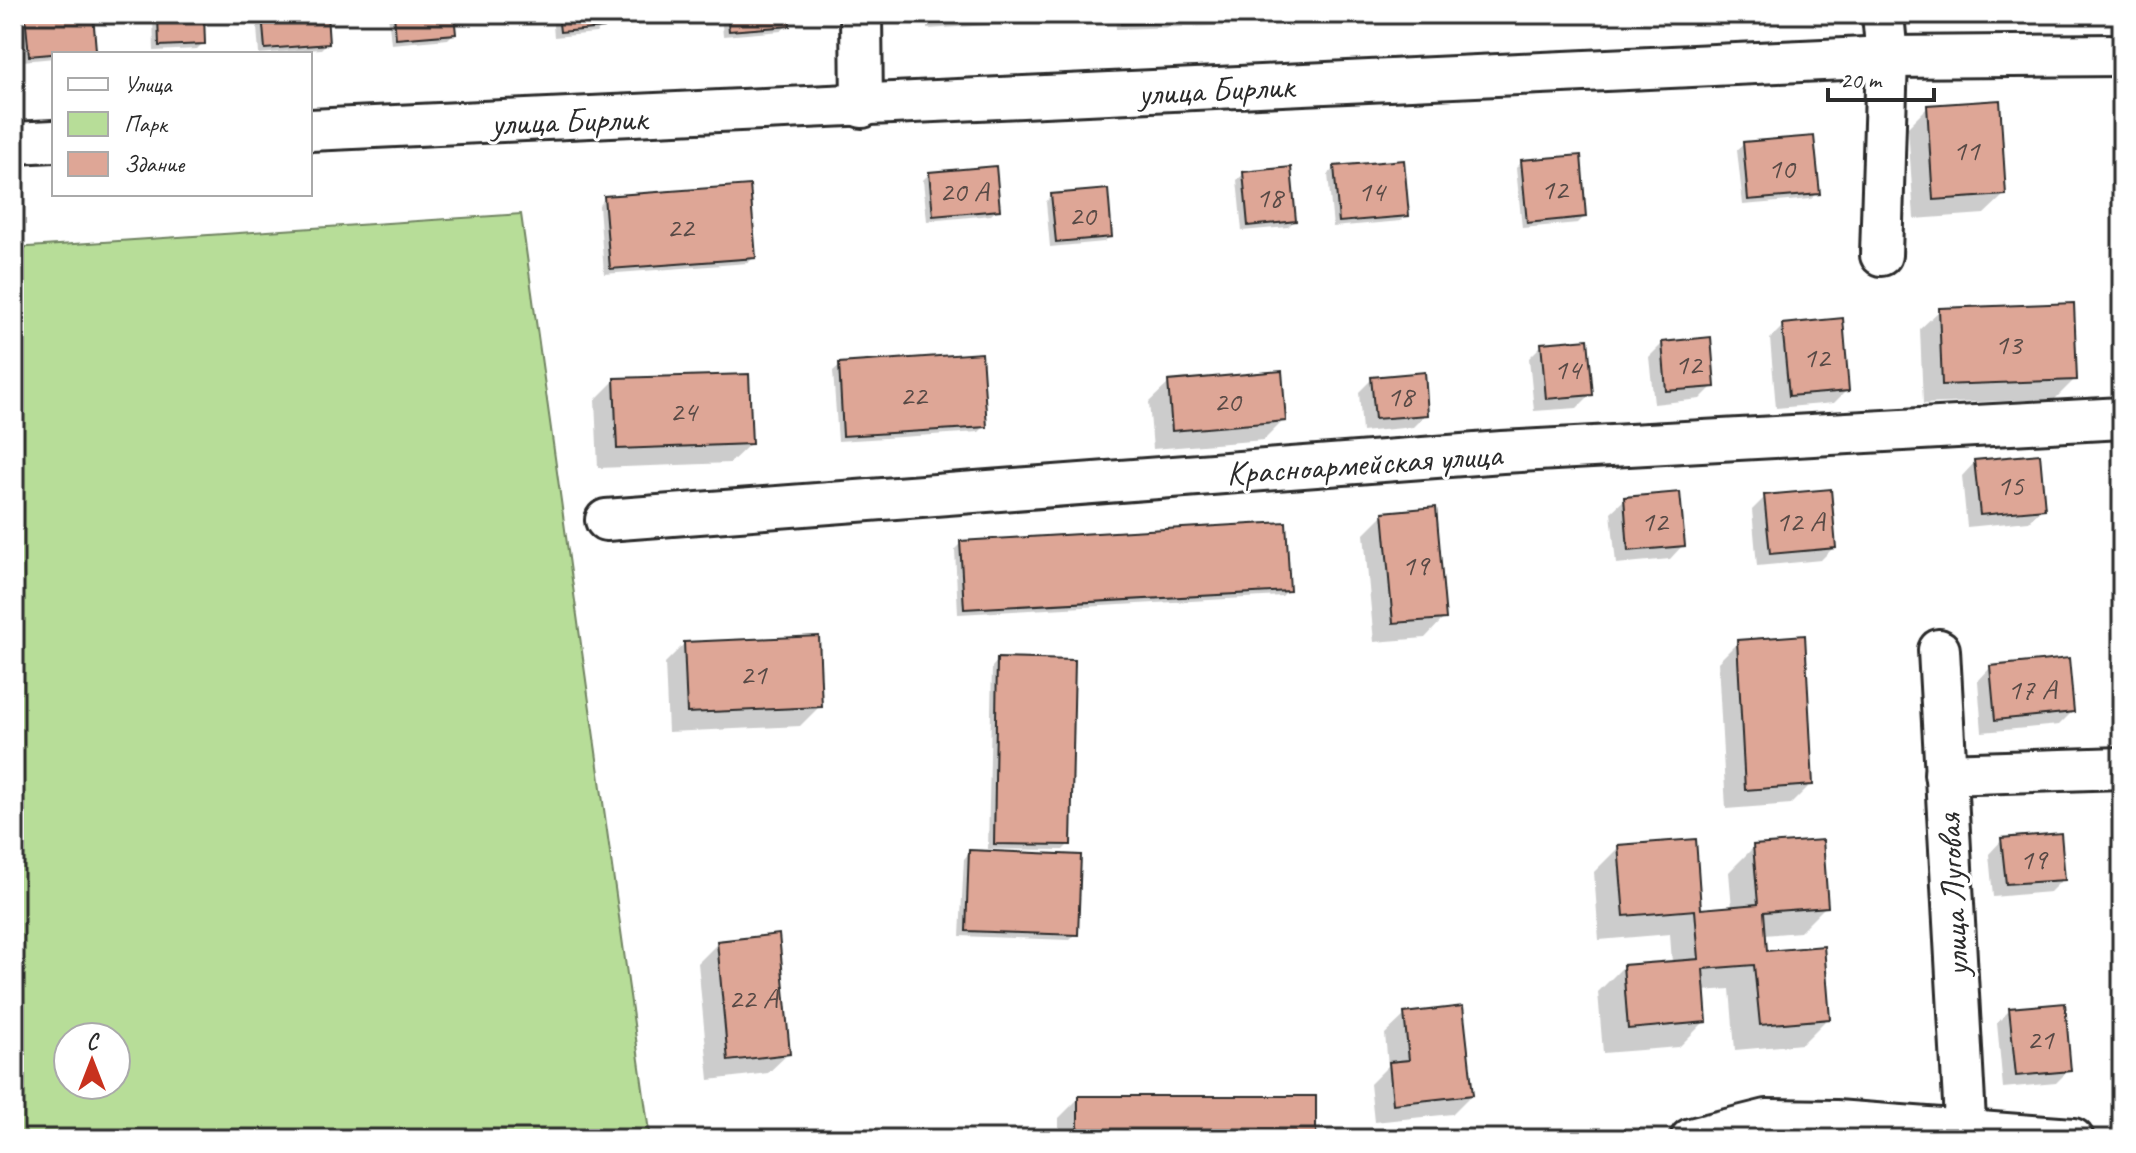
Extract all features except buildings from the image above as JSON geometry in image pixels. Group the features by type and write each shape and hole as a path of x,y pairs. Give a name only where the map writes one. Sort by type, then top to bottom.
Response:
{"street":[{"path":"861,14 862,107"},
{"path":"1881,255 1887,57 1883,14"},
{"name":"улица Бирлик","path":"312,130 862,107 1887,57 2122,55"},
{"path":"14,143 52,141"},
{"name":"Красноармейская улица","path":"606,520 1502,452 2122,418"},
{"name":"улица Луговая","path":"1939,650 1966,1135"},
{"path":"1945,774 2122,768"},
{"path":"1691,1139 1767,1120 1836,1121 1966,1135 2073,1139"}],"green space":[{"path":"521,214 650,1139 14,1139 14,248"}]}
